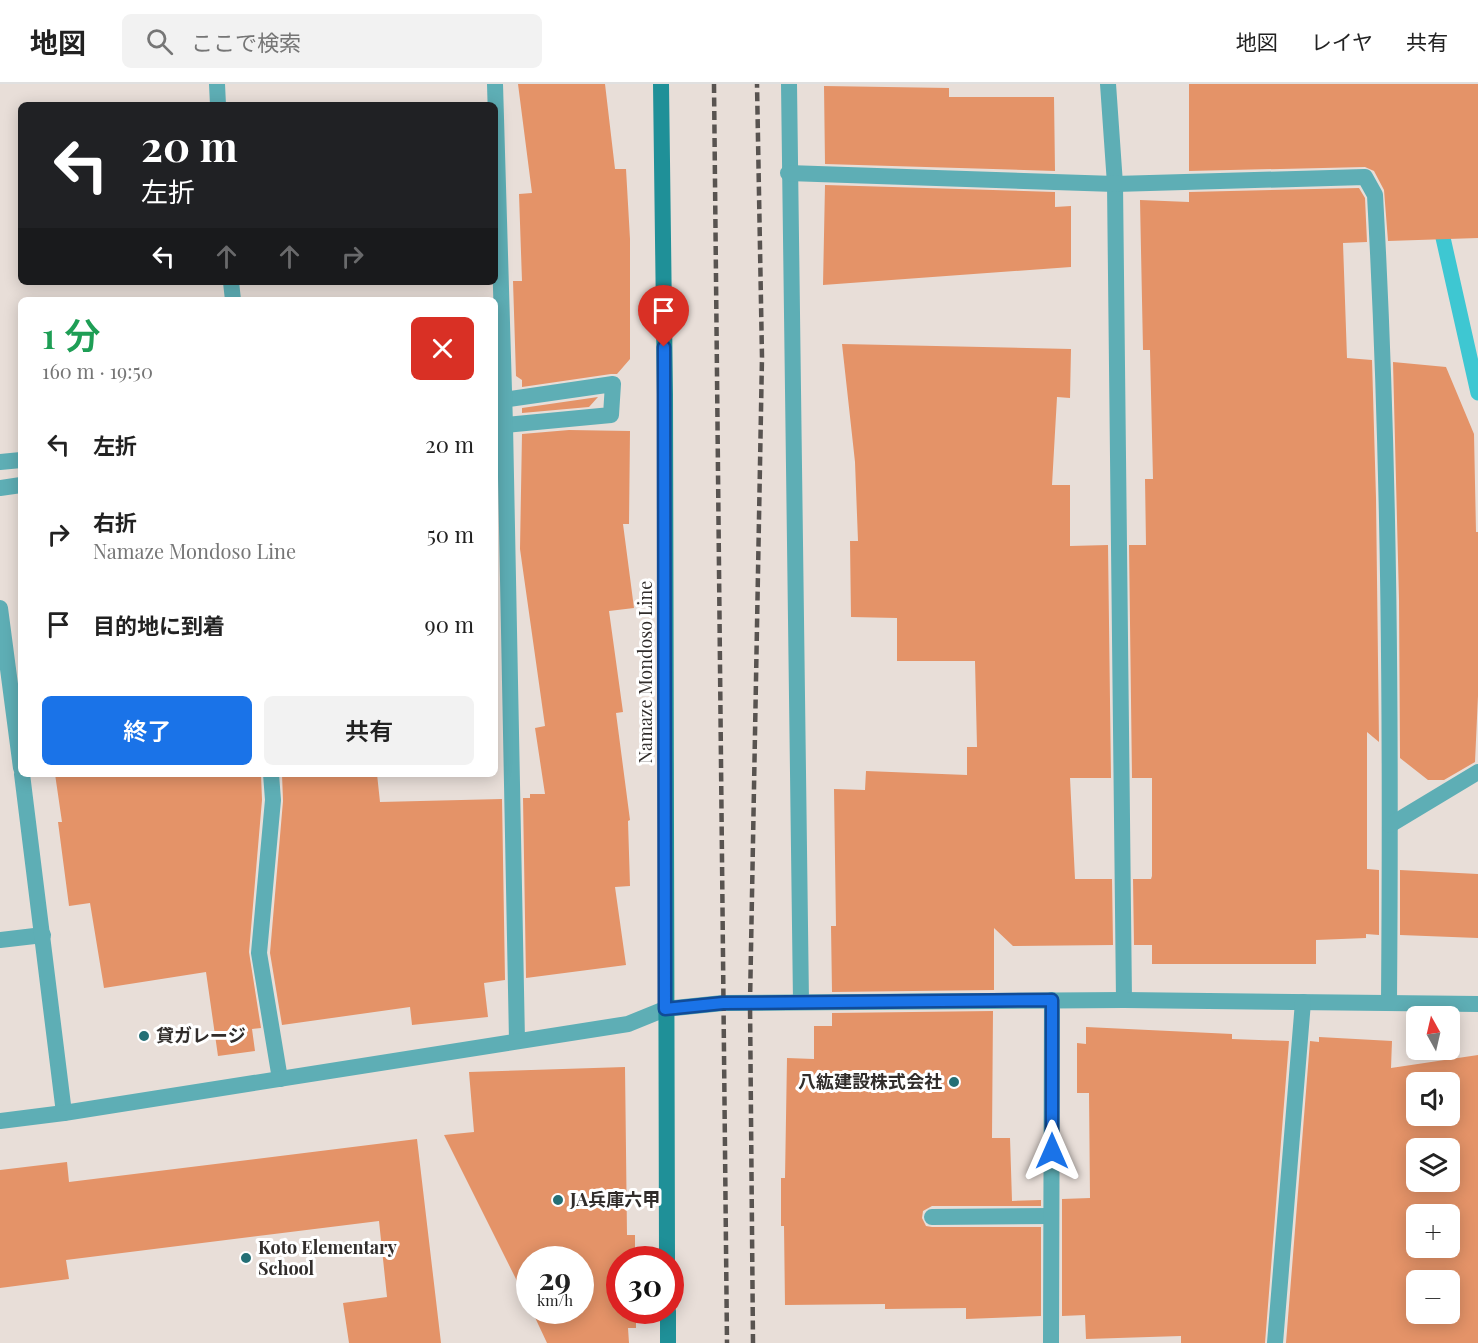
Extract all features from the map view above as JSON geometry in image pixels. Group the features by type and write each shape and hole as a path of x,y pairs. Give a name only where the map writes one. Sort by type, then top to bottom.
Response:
{"main road":[{"name":"Namaze Mondoso Line","path":"661,84 665,406 667,1246"},
{"path":"668,1324 668,1343"}],"street":[{"path":"217,84 218,102"},
{"path":"495,84 495,102"},
{"path":"789,84 788,173 801,1002"},
{"path":"1108,84 1114,184 1124,1000"},
{"path":"788,173 1114,184 1365,177 1375,195 1383,345 1390,825 1389,1003"},
{"path":"498,322 517,1041"},
{"path":"499,401 613,384 611,414 500,426"},
{"path":"0,462 18,460"},
{"path":"0,488 18,485"},
{"path":"0,608 8,733 18,760"},
{"path":"1390,825 1478,772"},
{"path":"22,777 64,1113"},
{"path":"271,777 273,800 259,953 280,1079"},
{"path":"0,940 43,935"},
{"path":"1052,1000 1052,1343"},
{"path":"0,1121 64,1113 628,1024 665,1009 723,1003 1124,1000 1478,1004"},
{"path":"1275,1343 1303,1002"},
{"path":"932,1217 1051,1216"}],"building":[{"path":"518,84 605,84 615,169 626,169 630,239 630,359 617,374 522,387 522,380 516,376 513,281 522,281 519,194 532,193"},
{"path":"1189,84 1478,84 1478,238 1388,241 1384,190 1374,171 1365,167 1189,171"},
{"path":"824,86 949,88 949,97 1054,97 1055,171 825,164"},
{"path":"825,185 1055,192 1055,207 1071,206 1071,267 823,285"},
{"path":"1359,188 1365,198 1367,242 1343,243 1347,358 1372,360 1379,742 1367,732 1367,869 1379,870 1379,935 1366,934 1366,938 1316,940 1316,964 1152,964 1152,945 1134,945 1133,879 1151,879 1152,876 1152,778 1132,778 1129,545 1146,545 1145,479 1153,479 1150,350 1143,350 1140,200 1189,202 1189,192"},
{"path":"842,344 1071,349 1070,398 1057,397 1052,485 1070,485 1070,546 1108,545 1111,778 1070,778 1075,879 1112,879 1113,945 1013,946 994,928 994,990 832,992 831,926 836,926 834,789 865,790 866,771 967,775 967,747 977,747 975,661 897,661 897,618 851,617 850,541 858,541 855,462"},
{"path":"1393,362 1446,367 1474,434 1476,532 1478,532 1478,696 1475,762 1444,780 1428,780 1400,758 1399,599"},
{"path":"598,397 589,407 522,413 522,408"},
{"path":"569,430 630,431 629,524 623,524 634,608 609,611 623,712 616,713 630,820 628,821 630,886 615,887 626,965 526,978 523,798 530,798 530,794 545,794 535,728 545,726 520,549 522,434"},
{"path":"55,777 261,777 262,800 249,952 261,1028 252,1029 255,1051 218,1056 206,972 104,988 90,903 69,906 58,822 62,822"},
{"path":"282,777 377,777 380,802 502,799 505,980 484,983 488,1017 412,1025 410,1007 282,1025 270,953 283,801"},
{"path":"1400,870 1478,874 1478,938 1400,935"},
{"path":"993,1011 992,1138 1010,1138 1012,1201 1041,1200 1041,1206 932,1206 923,1211 922,1218 926,1226 932,1227 1041,1227 1041,1316 966,1319 966,1308 885,1309 885,1304 785,1305 781,1178 785,1178 787,1058 814,1059 814,1026 832,1026 832,1013"},
{"path":"1086,1027 1232,1034 1232,1039 1289,1041 1265,1343 1181,1343 1181,1336 1086,1339 1085,1315 1062,1316 1062,1199 1090,1198 1089,1093 1077,1093 1077,1043 1086,1044"},
{"path":"1319,1037 1392,1041 1391,1068 1460,1060 1460,1058 1478,1055 1478,1343 1286,1343 1310,1041 1319,1042"},
{"name":"JA兵庫六甲","path":"625,1067 627,1235 635,1235 635,1246 606,1246 606,1324 636,1324 636,1328 628,1328 629,1343 547,1343 538,1324 594,1324 594,1246 516,1246 516,1279 444,1135 474,1132 469,1072"},
{"path":"417,1139 441,1343 349,1343 343,1303 387,1297 379,1221 66,1260 69,1279 0,1288 0,1170 67,1162 69,1182"}],"waterway":[{"path":"1439,220 1478,393"}],"railway":[{"path":"714,84 727,1343"},
{"path":"753,1343 750,1003 762,357 757,84"}],"place":[{"name":"貸ガレージ","path":"144,1036"},
{"name":"八紘建設株式会社","path":"954,1082"},
{"name":"JA兵庫六甲","path":"558,1200"},
{"name":"Koto Elementary School","path":"246,1258"}],"route":[{"path":"664,347 665,1009 723,1003 1052,1000 1052,1151"}]}
